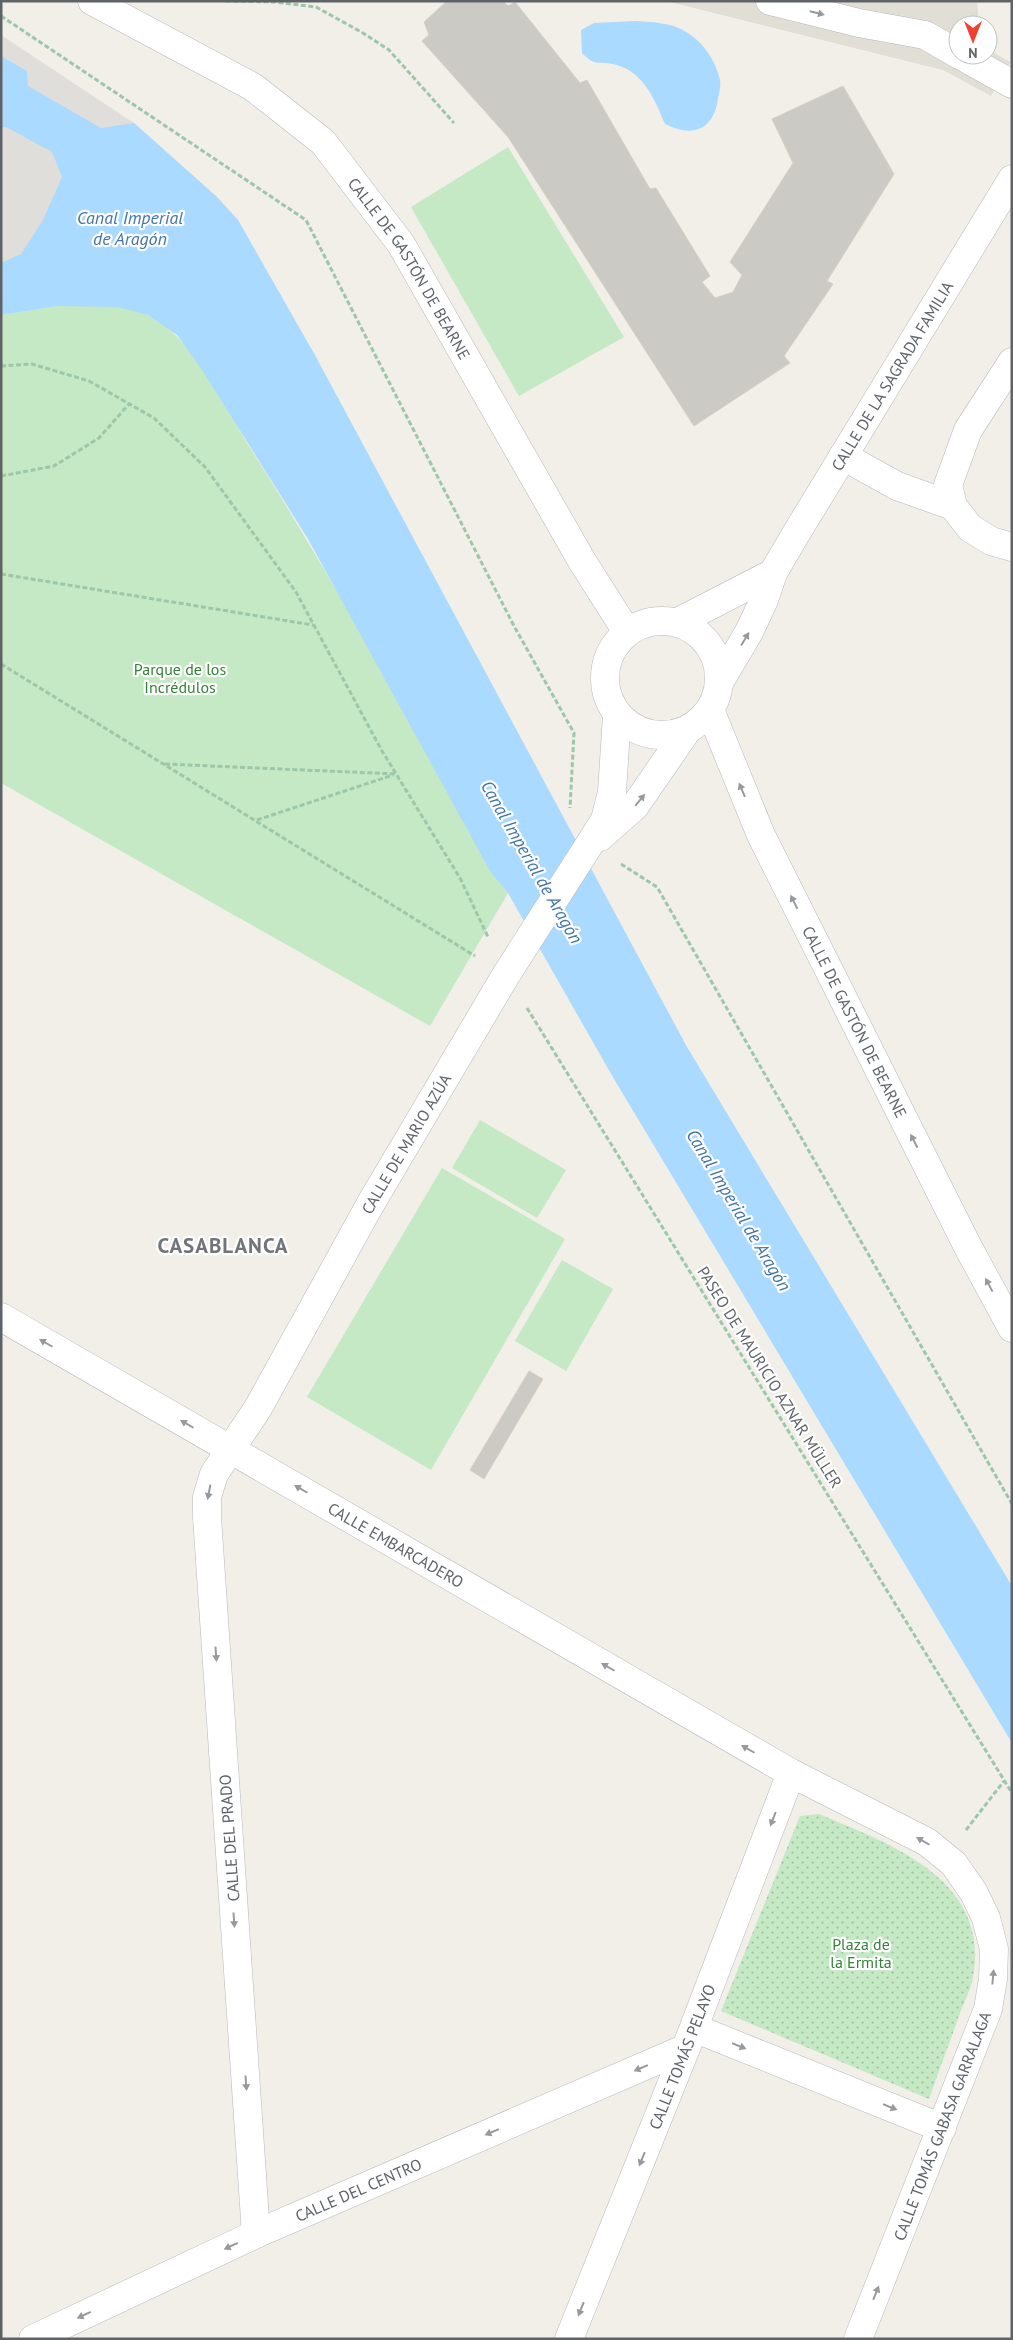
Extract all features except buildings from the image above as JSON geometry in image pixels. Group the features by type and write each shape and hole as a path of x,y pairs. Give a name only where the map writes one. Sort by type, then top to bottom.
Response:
{"street":[{"name":"CALLE DE GASTÓN DE BEARNE","path":"92,1 253,87 322,142 401,244 582,562 627,632"},
{"path":"770,1 859,23 925,36 948,48"},
{"path":"978,65 1012,84"},
{"name":"CALLE DE LA SAGRADA FAMILIA","path":"720,681 749,632 774,573 1012,178"},
{"path":"1012,362 968,430 948,484 953,506 970,528 991,541 1012,547"},
{"path":"843,456 898,486 953,506"},
{"path":"678,622 774,573"},
{"path":"656,620 678,622 695,630 709,644 717,661 720,681 717,695 710,710 702,720 688,730 672,735 654,736 639,732 617,715 609,701 605,687 605,666 611,650 627,632 641,624 656,620"},
{"name":"CALLE DE GASTÓN DE BEARNE","path":"710,710 761,834 968,1247 1012,1328"},
{"name":"CALLE DE MARIO AZÚA","path":"230,1448 258,1408 371,1203 506,975 605,820 613,778 617,715"},
{"name":"CALLE DE MARIO AZÚA","path":"588,848 635,806 688,730"},
{"name":"CALLE EMBARCADERO","path":"1,1317 790,1774"},
{"name":"CALLE DEL PRADO","path":"230,1448 212,1479 207,1497 207,1517 256,2234"},
{"name":"CALLE TOMÁS GABASA GARRALAGA","path":"790,1774 927,1842 954,1864 974,1893 986,1918 994,1949 993,1979 988,2009 858,2339"},
{"name":"CALLE TOMÁS PELAYO","path":"569,2339 690,2038 790,1774"},
{"path":"690,2038 942,2128"},
{"name":"CALLE DEL CENTRO","path":"33,2339 256,2234 690,2038"}],"path":[{"path":"226,1 275,2 316,7 389,50 454,123"},
{"path":"1,16 306,220 514,626 574,734 569,822 588,848 658,887 1012,1504"},
{"name":"PASEO DE MAURICIO AZNAR MÜLLER","path":"1,366 32,364 89,382 154,418 205,467 296,592 396,774 460,878 506,975 1012,1793"},
{"path":"1,476 54,466 99,438 129,404"},
{"path":"1,574 314,625"},
{"path":"1,664 506,975"},
{"path":"164,764 396,774"},
{"path":"256,820 396,774"},
{"path":"945,1857 1004,1781"}],"shaded area":[{"path":"666,1 977,1 978,15 948,15 948,65 998,65 998,55 1010,62 991,96 943,70"},
{"path":"1,35 134,123 217,197 238,220 179,262 57,306 1,315"}],"green space":[{"path":"508,147 624,337 519,396 411,207"},
{"name":"Parque de los Incrédulos","path":"57,306 117,306 140,311 150,315 166,326 194,358 220,396 319,560 508,893 430,1026 1,783 1,315"},
{"path":"480,1120 566,1170 537,1218 452,1168"},
{"path":"442,1168 565,1239 431,1470 307,1397"},
{"path":"562,1260 613,1289 566,1371 515,1341"},
{"name":"Plaza de la Ermita","path":"819,1814 876,1838 904,1853 929,1870 951,1890 967,1914 974,1943 973,1977 929,2099 721,2011 800,1816"}],"water":[{"path":"636,21 676,27 694,37 708,54 718,73 720,85 715,110 706,125 692,131 665,124 653,97 634,74 617,65 595,62 582,53 581,30 594,23"},
{"name":"Canal Imperial de Aragón","path":"1,56 27,71 28,86 101,128 134,123 217,197 238,220 316,357 687,1047 1012,1586 1012,1743 614,1079 508,893 490,871 308,539 202,370 177,335 148,315 118,307 57,306 1,315 1,263 21,254 43,220 62,177 52,152 6,127 1,127"}],"district":[{"name":"CASABLANCA","path":"223,1245"}]}
